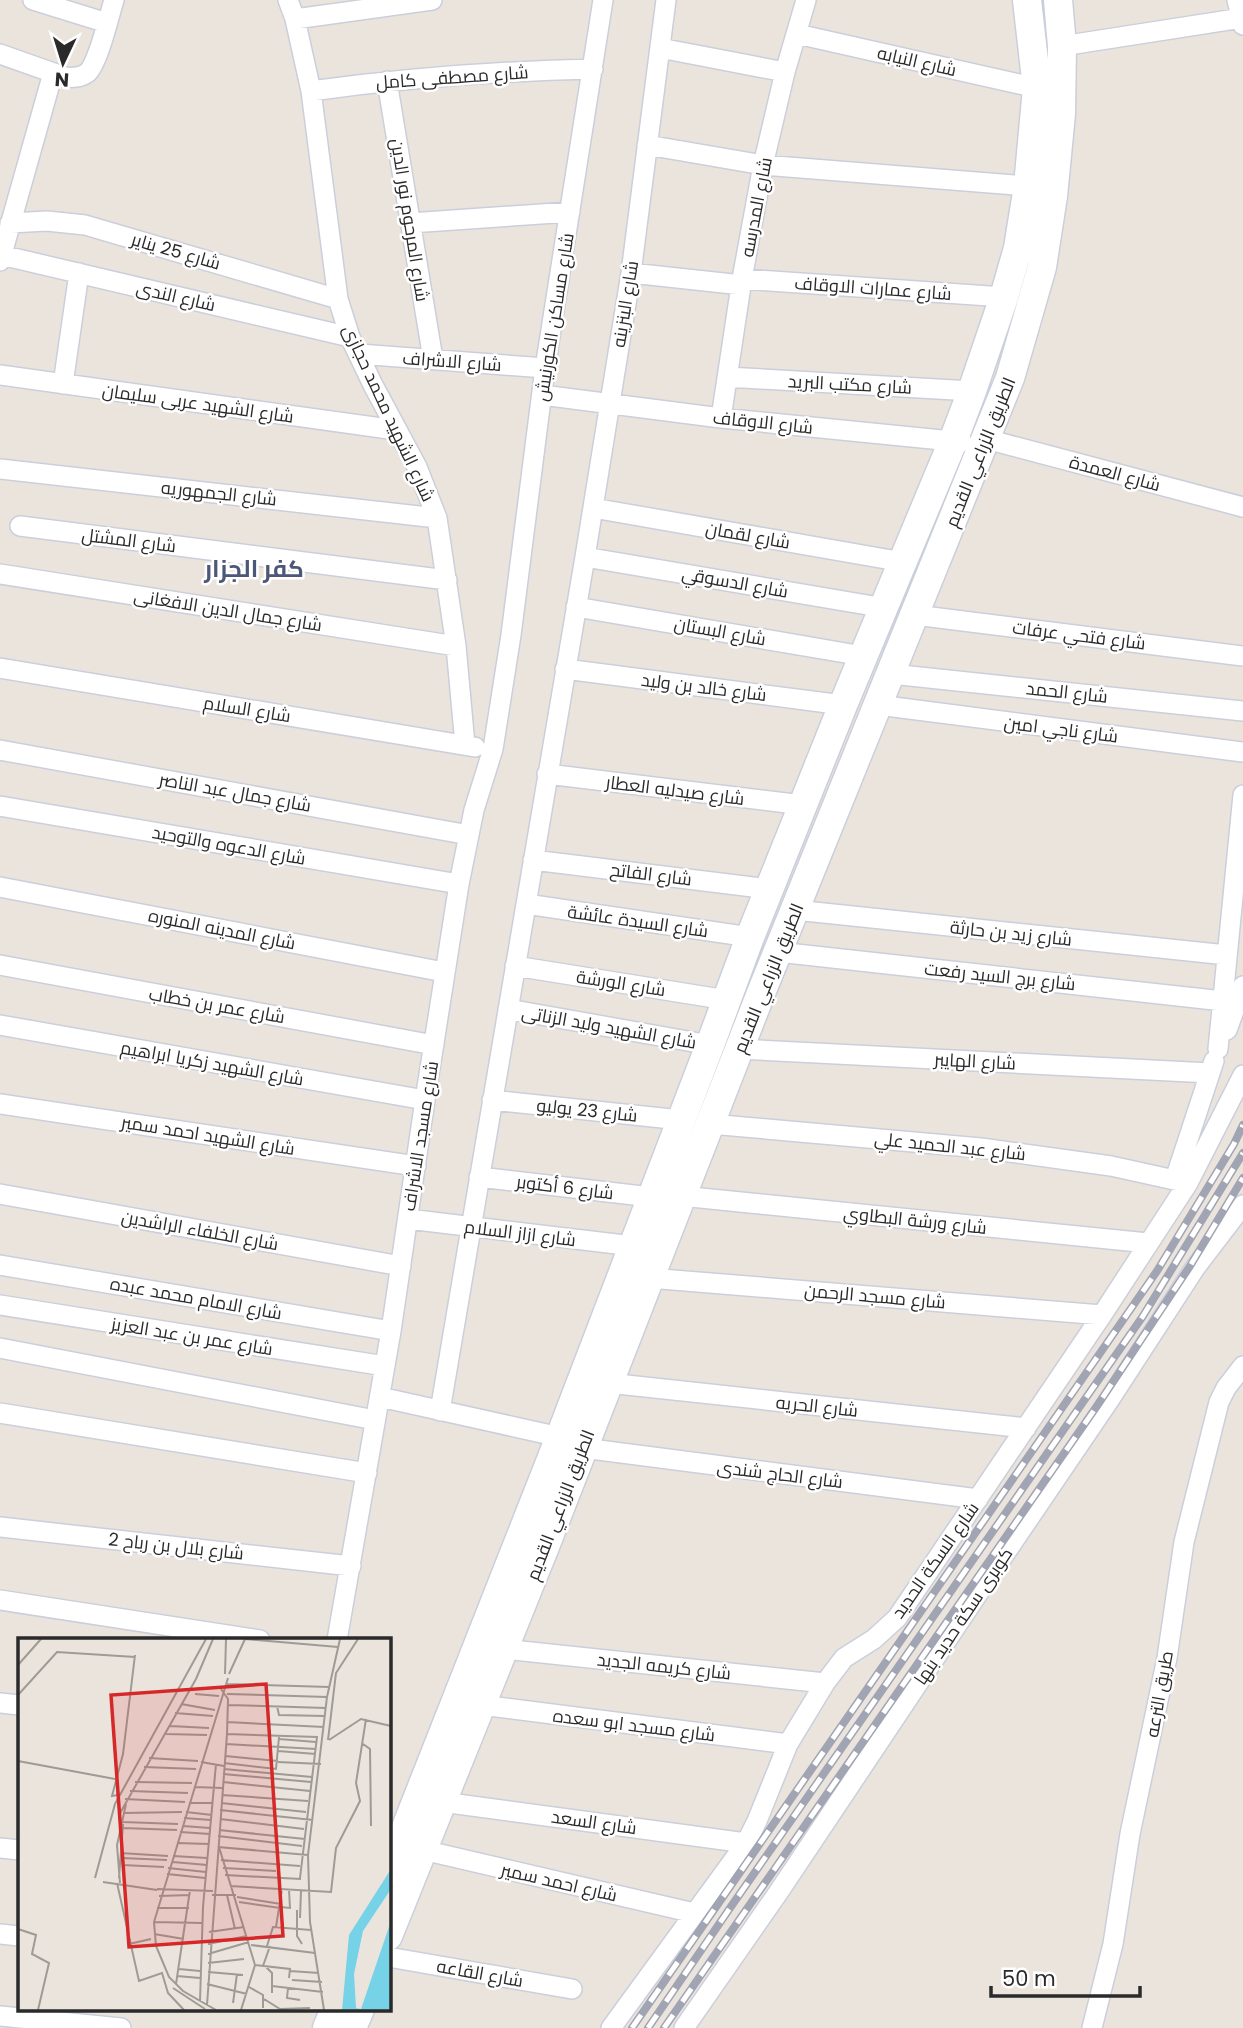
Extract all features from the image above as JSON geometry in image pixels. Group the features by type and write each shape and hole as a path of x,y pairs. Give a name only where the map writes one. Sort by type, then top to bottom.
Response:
{"main road":[{"name":"الطريق الزراعي القديم","path":"390,1931 503,1649 633,1245 651,1197 769,889 953,441 1004,297 1017,248 1028,186 1037,88 1027,0"},
{"name":"الطريق الزراعي القديم","path":"390,1868 571,1443 608,1383 739,1049 1010,378 1042,267 1053,196 1061,114 1062,46 1058,0"},
{"path":"327,2028 353,2013"}],"street":[{"path":"33,0 107,23"},
{"path":"0,54 53,73 76,78 85,75 93,66 114,0"},
{"name":"شارع الشهيد محمد حجازى","path":"288,0 312,91 338,299 355,346 417,467 437,518 456,646 465,745"},
{"path":"295,19 432,0"},
{"name":"شارع مساكن الكورنيش","path":"511,635 545,368 603,0"},
{"name":"شارع البنزينه","path":"576,607 631,272 666,0"},
{"name":"شارع المدرسه","path":"721,418 763,166 785,72 806,0"},
{"path":"1062,46 1241,14"},
{"name":"شارع النيابه","path":"797,34 1037,88"},
{"path":"660,48 785,72"},
{"name":"شارع مصطفى كامل","path":"312,91 490,72 593,69"},
{"path":"1,258 6,227 53,73"},
{"name":"شارع المرحوم نور الدين","path":"387,81 433,359"},
{"path":"647,145 763,166 1028,186"},
{"path":"410,223 570,212"},
{"name":"شارع 25 يناير","path":"6,227 47,221 85,225 338,299"},
{"name":"شارع الندى","path":"1,258 79,273 355,346"},
{"name":"شارع عمارات الاوقاف","path":"631,272 742,282 1004,297"},
{"path":"63,384 79,273"},
{"name":"شارع الاشراف","path":"355,346 433,359 545,368"},
{"name":"شارع الشهيد عربى سليمان","path":"0,375 396,430"},
{"name":"شارع مكتب البريد","path":"727,377 972,391"},
{"name":"شارع الاوقاف","path":"542,395 721,418 985,442"},
{"name":"شارع العمدة","path":"985,442 1243,507"},
{"name":"شارع الجمهوريه","path":"0,469 437,518"},
{"name":"شارع لقمان","path":"593,508 902,562"},
{"name":"شارع المشتل","path":"20,526 447,580"},
{"name":"شارع الدسوقي","path":"585,557 885,608"},
{"name":"شارع جمال الدين الافغانى","path":"0,574 456,646"},
{"path":"440,1410 576,607"},
{"name":"شارع البستان","path":"576,607 863,656"},
{"name":"شارع فتحي عرفات","path":"915,615 1243,656"},
{"name":"شارع مسجد الاشراف","path":"337,1638 391,1331 459,884 479,791 493,749 511,635"},
{"name":"شارع السلام","path":"0,668 493,749"},
{"name":"شارع خالد بن وليد","path":"565,669 843,705"},
{"name":"شارع الحمد","path":"891,674 1243,711"},
{"name":"شارع ناجي امين","path":"878,705 1243,752"},
{"name":"شارع جمال عبد الناصر","path":"0,750 469,835"},
{"name":"شارع صيدليه العطار","path":"547,774 803,805"},
{"path":"1218,1049 1243,795"},
{"name":"شارع الدعوه والتوحيد","path":"0,806 459,884"},
{"name":"شارع الفاتح","path":"533,859 769,889"},
{"name":"شارع المدينه المنوره","path":"0,887 444,972"},
{"name":"شارع السيدة عائشة","path":"526,904 750,937"},
{"name":"شارع زيد بن حارثة","path":"795,910 1227,955"},
{"name":"شارع برج السيد رفعت","path":"778,952 1223,1000"},
{"name":"شارع عمر بن خطاب","path":"0,965 434,1045"},
{"name":"شارع الورشة","path":"515,966 727,1000"},
{"path":"1182,1181 1210,1073 1243,986"},
{"name":"شارع الشهيد وليد الزناتى","path":"508,1009 710,1045"},
{"name":"شارع الشهيد زكريا ابراهيم","path":"0,1025 425,1100"},
{"name":"شارع الهايبر","path":"739,1049 1210,1073"},
{"name":"شارع السكة الحديد","path":"611,2028 746,1843 788,1744 825,1683 844,1658 874,1639 897,1618 1102,1315 1148,1243 1243,1075"},
{"name":"شارع 23 يوليو","path":"492,1100 681,1120"},
{"name":"شارع الشهيد احمد سمير","path":"0,1104 416,1166"},
{"name":"شارع عبد الحميد علي","path":"709,1124 981,1148 1111,1166 1182,1181"},
{"name":"شارع 6 أكتوبر","path":"479,1177 651,1197"},
{"name":"شارع الخلفاء الراشدين","path":"0,1194 401,1266"},
{"name":"شارع ورشة البطاوي","path":"681,1196 1148,1243"},
{"name":"كوبرى سكة حديد بنها","path":"684,2028 780,1890 1195,1268 1243,1205"},
{"path":"1226,1230 1243,1218"},
{"name":"شارع ازاز السلام","path":"408,1219 633,1245"},
{"name":"شارع الامام محمد عبده","path":"0,1265 391,1331"},
{"name":"شارع مسجد الرحمن","path":"649,1278 1102,1315"},
{"name":"شارع عمر بن عبد العزيز","path":"0,1305 385,1366"},
{"path":"0,1348 376,1420"},
{"name":"طريق الترعه","path":"1092,2028 1113,1944 1130,1834 1167,1658 1184,1542 1219,1402 1243,1366"},
{"name":"شارع الحريه","path":"608,1383 1026,1428"},
{"name":"شارع الحاج شندى","path":"380,1397 571,1443 978,1499"},
{"path":"0,1413 367,1473"},
{"name":"شارع بلال بن رباح 2","path":"0,1527 351,1566"},
{"path":"0,1600 247,1638"},
{"name":"شارع كريمه الجديد","path":"503,1649 825,1683"},
{"path":"0,1703 18,1705"},
{"name":"شارع مسجد ابو سعده","path":"481,1705 788,1744"},
{"name":"شارع السعد","path":"442,1802 746,1843"},
{"path":"0,1848 18,1850"},
{"name":"شارع احمد سمير","path":"423,1850 694,1913"},
{"path":"0,1934 18,1936"},
{"name":"شارع القاعه","path":"390,1957 572,1989"},
{"path":"0,2016 121,2028"}],"railway":[{"path":"632,2028 1157,1271 1243,1125"},
{"path":"648,2028 1143,1316 1243,1153"},
{"path":"664,2028 1097,1406 1190,1266 1243,1178"}],"district":[{"name":"كفر الجزار","path":"254,568"}]}
